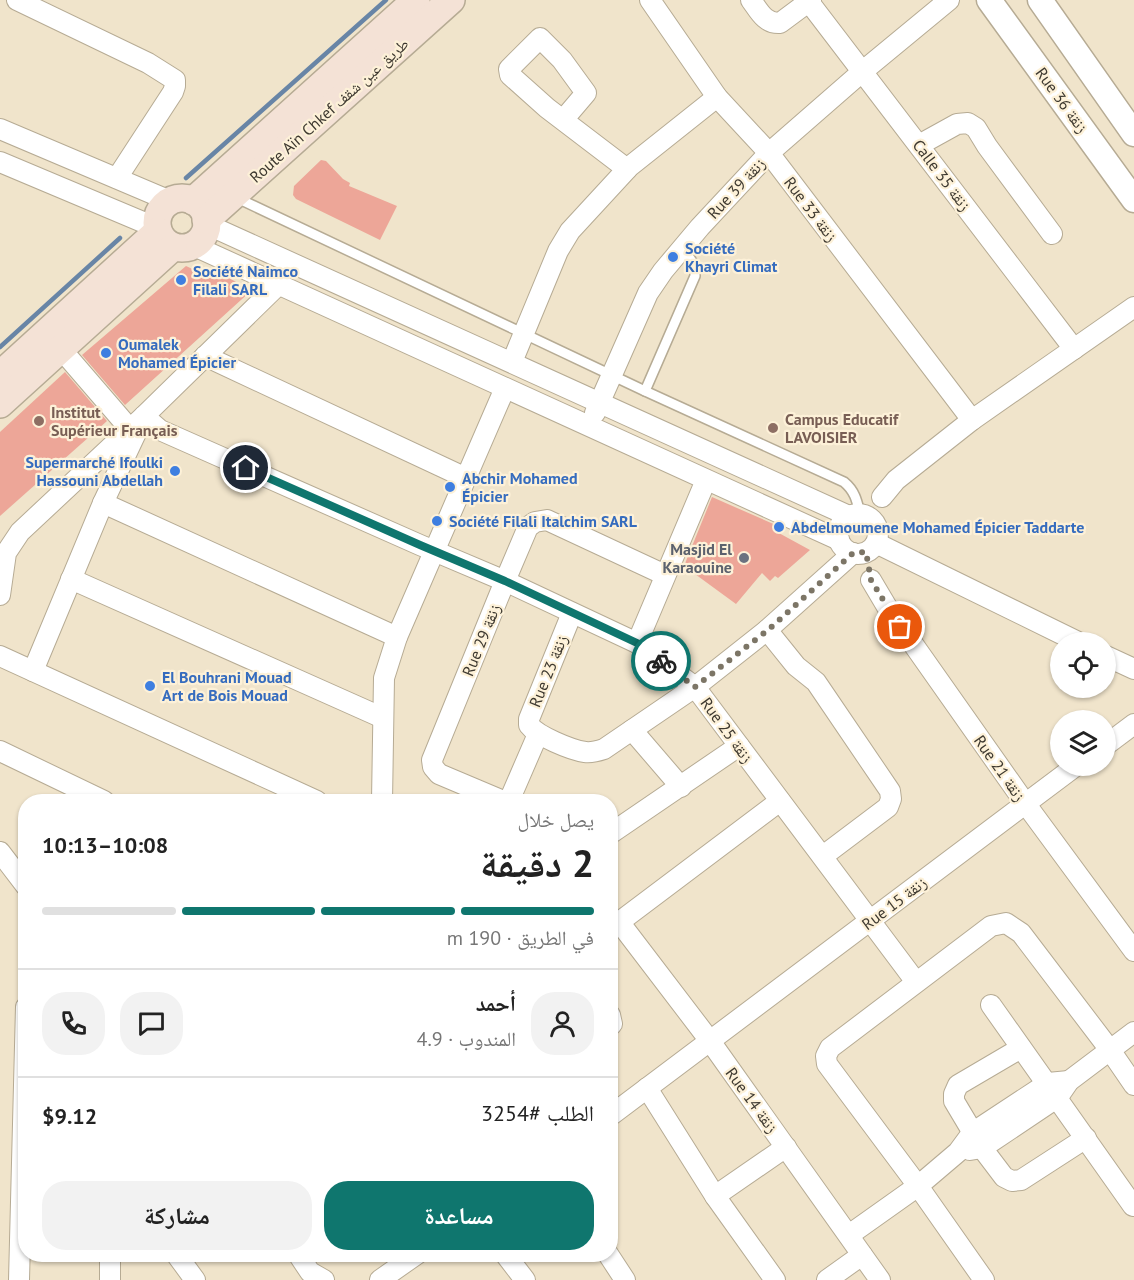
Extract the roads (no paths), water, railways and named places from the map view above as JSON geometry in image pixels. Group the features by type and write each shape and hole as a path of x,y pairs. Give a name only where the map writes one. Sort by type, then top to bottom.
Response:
{"main road":[{"name":"Route Aïn Chkef طريق عين شقف","path":"0,404 61,348 182,225 416,0"},
{"name":"Route Aïn Chkef طريق عين شقف","path":"0,375 182,225 233,196 451,0"}],"street":[{"path":"17,0 139,59 174,80 175,88 117,178"},
{"name":"Rue 33 زنقة","path":"650,0 717,97 769,153 972,420"},
{"name":"Calle 35 زنقة","path":"751,0 768,21 780,23 810,1 1074,349"},
{"name":"Rue 39 زنقة","path":"589,427 648,293 663,271 720,203 769,153 862,71 949,0"},
{"name":"Rue 36 زنقة","path":"989,0 1134,200"},
{"path":"1040,0 1134,134"},
{"path":"512,362 558,251 570,231 627,169 717,97"},
{"path":"563,120 627,169"},
{"path":"919,145 957,124 968,123 976,128 1052,234"},
{"path":"0,129 117,178 182,225 278,285 706,480 860,535"},
{"path":"0,162 182,225 512,362 600,402 860,535 1058,632"},
{"path":"0,595 6,553 20,532 278,285"},
{"path":"860,535 882,497 896,480 972,420 1134,307"},
{"name":"Rue 25 زنقة","path":"61,348 136,422 160,430 505,581 637,643 695,687 916,982"},
{"path":"206,356 466,478"},
{"path":"382,794 384,678 397,638 505,388"},
{"path":"33,671 136,422"},
{"path":"637,643 706,480"},
{"path":"103,503 397,638"},
{"name":"Rue 29 زنقة","path":"486,794 439,774 433,767 432,760 528,527 535,522 546,520 665,575"},
{"name":"Rue 21 زنقة","path":"860,535 871,580 887,607 1025,803 1127,928 1134,951"},
{"name":"Rue 23 زنقة","path":"572,613 529,719 529,725 537,734 583,752 591,752 604,749 695,687 768,630 860,535"},
{"path":"71,579 383,718"},
{"path":"768,630 796,666 816,682 890,791 891,799 888,807 823,856"},
{"path":"0,656 298,794"},
{"path":"1116,661 1134,669"},
{"path":"1116,738 1134,724"},
{"path":"632,730 681,787"},
{"path":"512,794 537,734"},
{"path":"618,829 739,746"},
{"path":"0,751 89,794"},
{"name":"Rue 15 زنقة","path":"618,1110 1062,776"},
{"path":"618,924 780,801"},
{"path":"984,1280 918,1185 827,1064 826,1056 830,1048 991,926 1006,924 1021,933 1134,1085"},
{"name":"Rue 14 زنقة","path":"618,930 710,1041 880,1280"},
{"path":"991,1005 1021,1048 1058,1087 1086,1138 1133,1206"},
{"path":"849,1235 918,1185 958,1152 1058,1087 1134,1032"},
{"path":"1021,1048 958,1085 954,1101 977,1141 1004,1177 1012,1181 1021,1180 1086,1138"},
{"path":"647,1088 715,1196 775,1280"},
{"path":"715,1196 786,1147"},
{"path":"827,1280 862,1255"},
{"path":"19,1262 19,1280"},
{"path":"110,1262 110,1280"},
{"path":"182,1262 195,1280"},
{"path":"304,1262 315,1277"},
{"path":"380,1280 406,1262"},
{"path":"512,1262 525,1280"},
{"path":"611,1262 618,1277"}],"lane":[{"path":"233,196 645,391 844,482 851,488 856,498 860,535"},
{"path":"645,391 695,276 695,266 683,248"}],"waterway":[{"path":"186,178 386,0"},
{"path":"0,347 120,238"}],"place":[{"name":"Société Khayri Climat","path":"673,257"},
{"name":"Société Naimco Filali SARL","path":"181,280"},
{"name":"Oumalek Mohamed Épicier","path":"106,353"},
{"name":"Institut Supérieur Français","path":"39,421"},
{"name":"Campus Educatif LAVOISIER","path":"773,428"},
{"name":"Supermarché Ifoulki Hassouni Abdellah","path":"175,471"},
{"name":"Abchir Mohamed Épicier","path":"450,487"},
{"name":"Société Filali Italchim SARL","path":"437,521"},
{"name":"Abdelmoumene Mohamed Épicier Taddarte","path":"779,527"},
{"name":"Masjid El Karaouine","path":"744,558"},
{"name":"El Bouhrani Mouad Art de Bois Mouad","path":"150,686"}]}
